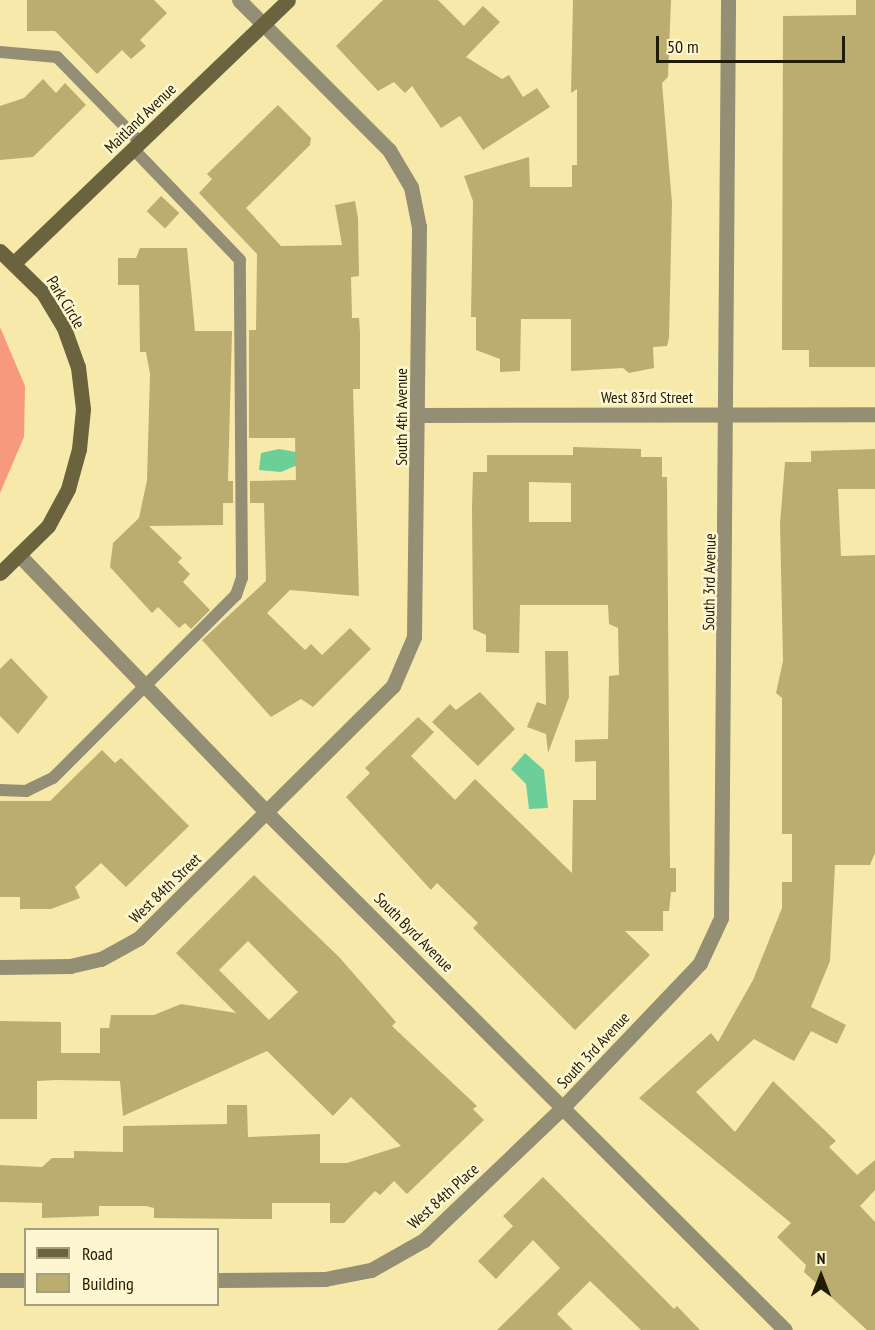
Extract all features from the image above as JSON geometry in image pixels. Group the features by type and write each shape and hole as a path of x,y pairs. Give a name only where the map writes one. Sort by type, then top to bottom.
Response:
{"street":[{"name":"South 4th Avenue","path":"239,0 389,150 411,187 419,227 419,605 407,663 393,686 268,814"},
{"name":"Maitland Avenue","path":"15,262 288,0"},
{"name":"South 3rd Avenue","path":"564,1106 700,963 721,918 729,414 728,0"},
{"name":"Park Circle","path":"0,251 15,262 64,328 78,367 82,408 79,449 68,489 48,526 21,557 0,573"},
{"name":"West 83rd Street","path":"420,415 875,414"},
{"name":"South Byrd Avenue","path":"21,557 268,814 564,1106 785,1330"},
{"name":"West 84th Street","path":"0,967 70,966 101,959 139,938 268,814"},
{"name":"West 84th Place","path":"219,1280 325,1279 371,1270 424,1240 564,1106"},
{"path":"0,1281 24,1280"}],"lane":[{"path":"0,52 57,57 240,260 242,578 236,594 53,778 26,791 0,790"}],"shaded area":[{"path":"0,327 25,386 24,437 0,493"},
{"path":"279,449 296,452 302,463 281,472 259,470 261,453"},
{"path":"525,753 544,770 548,808 529,809 526,784 511,769"}],"building":[{"path":"27,0 154,0 167,13 140,40 146,46 131,59 122,50 97,74 55,31 27,31"},
{"path":"383,0 438,0 464,26 483,6 500,22 466,57 502,79 509,75 523,97 537,88 550,107 483,150 460,116 441,128 412,86 405,93 394,82 378,91 336,46"},
{"path":"573,0 671,0 668,77 662,83 672,203 669,338 667,346 653,347 654,368 629,373 623,368 571,371 571,319 521,319 520,371 500,372 500,359 476,350 476,317 471,317 473,201 464,176 529,157 530,187 572,187 572,165 577,165 577,89 571,93"},
{"path":"856,0 875,0 875,367 809,367 809,350 782,350 783,16 856,15"},
{"path":"43,79 56,93 65,83 86,105 33,157 0,160 0,106 24,98"},
{"path":"278,105 311,138 310,145 246,208 281,246 342,245 335,205 355,201 358,218 359,276 351,277 352,318 359,318 360,332 360,389 353,389 359,596 290,590 267,613 305,650 311,644 322,655 350,628 371,649 313,707 301,699 271,717 202,640 266,581 264,503 250,503 250,481 296,480 295,438 249,438 249,330 256,330 257,254 199,193 212,179 207,174"},
{"path":"161,196 179,213 165,228 147,211"},
{"path":"140,248 187,248 195,331 232,331 228,481 233,481 233,503 223,503 223,525 149,526 182,558 178,562 190,574 183,582 210,610 191,629 185,623 179,628 158,607 152,613 110,567 113,543 139,518 147,480 150,374 146,352 140,352 139,285 118,285 118,258 136,258"},
{"path":"573,447 641,449 641,457 662,457 662,477 667,477 670,868 676,868 676,892 671,892 669,911 663,911 663,931 625,931 650,955 575,1030 473,928 478,923 437,883 431,890 346,797 370,773 365,768 418,717 434,732 411,756 455,800 475,779 572,873 573,800 596,800 596,761 575,762 575,740 608,739 609,676 619,675 618,628 609,624 608,605 520,605 519,653 486,652 486,635 473,629 472,507 473,472 487,472 487,455 573,455","holes":["529,482 571,483 571,522 529,522"]},
{"path":"875,449 875,489 838,489 841,556 875,555 875,853 870,865 835,865 830,961 811,1007 846,1025 837,1044 811,1031 794,1061 754,1039 696,1092 735,1132 773,1081 836,1141 829,1147 857,1175 875,1160 875,1190 860,1206 875,1222 875,1330 867,1330 804,1272 806,1265 777,1237 791,1223 639,1098 711,1033 718,1042 753,980 782,908 782,882 792,882 792,834 782,834 782,698 776,693 783,661 780,524 785,462 811,462 811,451"},
{"path":"545,651 568,651 569,697 548,753 546,734 527,727 537,702 546,705"},
{"path":"11,658 48,697 18,734 0,716 0,669"},
{"path":"480,692 515,729 478,766 432,722 450,704 456,710"},
{"path":"102,750 115,763 121,758 189,826 126,887 101,863 75,887 80,898 51,909 20,909 20,897 0,897 0,801 50,801"},
{"path":"254,875 339,957 396,1022 392,1026 477,1106 473,1109 484,1120 407,1194 394,1181 380,1195 375,1191 344,1223 330,1223 330,1203 272,1203 272,1219 249,1219 154,1218 154,1208 146,1206 99,1206 99,1216 42,1218 42,1203 0,1202 0,1165 42,1167 52,1158 74,1158 74,1151 123,1152 123,1126 227,1124 227,1105 247,1105 248,1137 320,1134 320,1163 347,1163 401,1146 351,1097 333,1116 267,1051 123,1116 120,1081 37,1081 37,1119 0,1119 0,1021 61,1022 61,1053 100,1053 100,1028 109,1028 111,1015 154,1015 181,1004 236,1013 176,953","holes":["248,941 298,992 269,1020 219,970"]},
{"path":"543,1177 674,1309 677,1306 700,1330 641,1330 590,1281 557,1314 573,1330 497,1330 560,1268 533,1240 496,1279 478,1261 513,1226 503,1216"}]}
